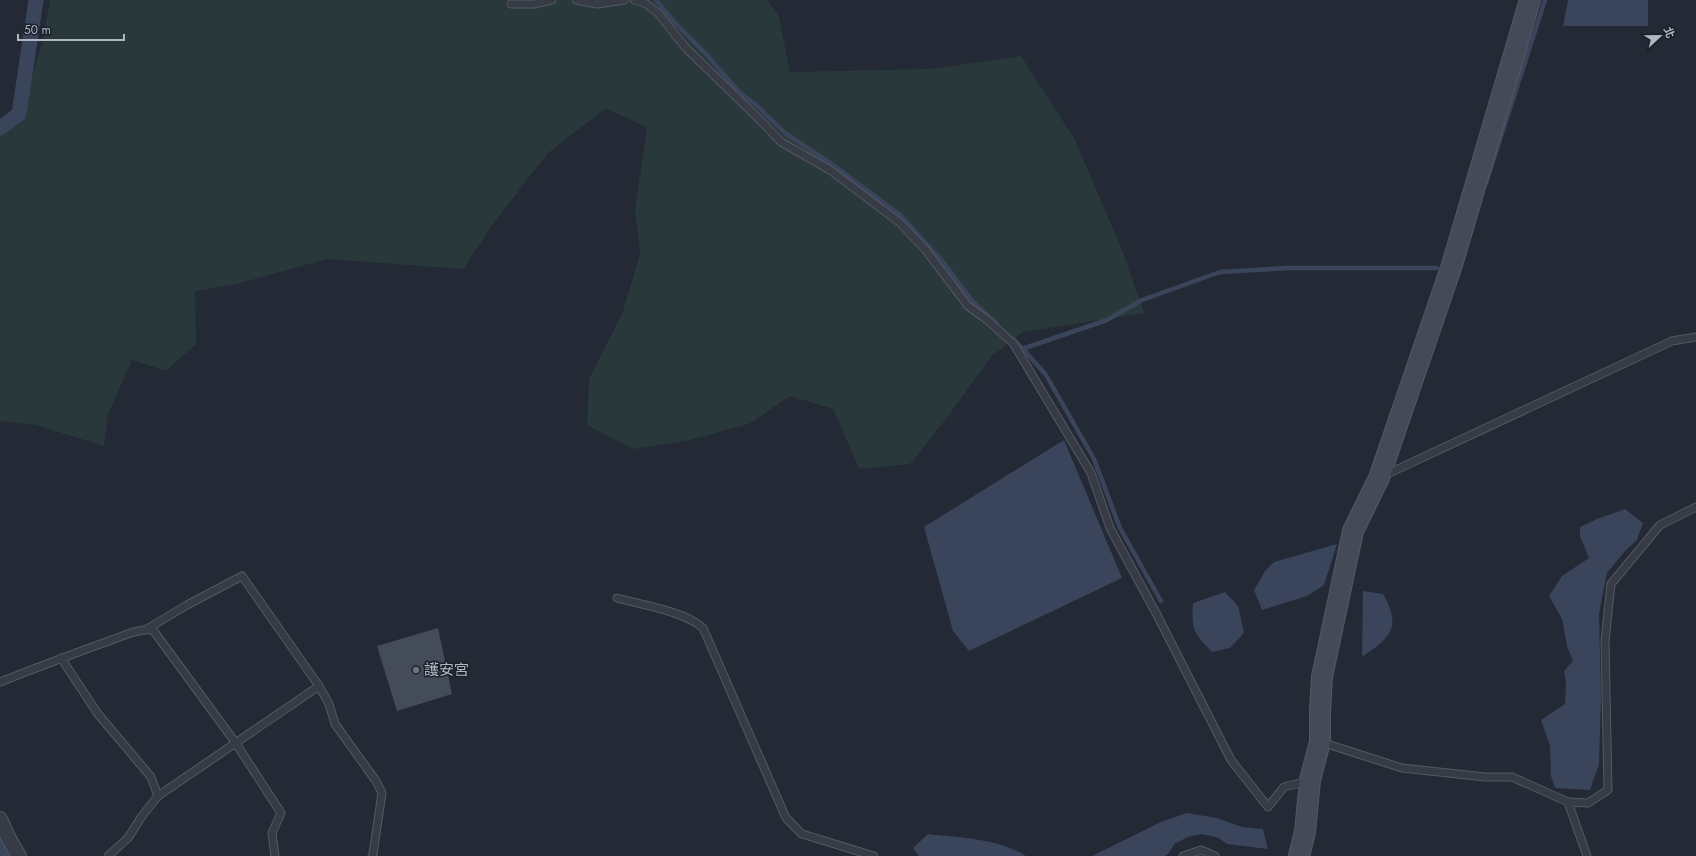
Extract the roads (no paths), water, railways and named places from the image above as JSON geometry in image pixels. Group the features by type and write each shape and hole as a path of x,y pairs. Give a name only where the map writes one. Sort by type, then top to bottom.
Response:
{"street":[{"path":"1299,856 1305,832 1310,780 1320,742 1322,677 1353,531 1379,478 1452,265 1530,0"},
{"path":"0,819 19,856"}],"lane":[{"path":"512,4 534,4 552,0"},
{"path":"576,0 597,4 624,0"},
{"path":"634,0 645,3 658,13 686,48 781,142 830,170 899,222 925,249 968,306 986,319 1013,343 1091,472 1110,528 1157,615 1231,760 1268,807 1284,787 1310,780"},
{"path":"1379,478 1672,341 1696,337"},
{"path":"1320,742 1402,768 1486,777 1512,777 1568,802 1588,803 1608,790 1605,641 1611,584 1660,525 1696,507"},
{"path":"0,682 61,658 147,629 187,605 242,576 319,686 329,704 334,724 376,781 382,793 372,856"},
{"path":"617,598 684,616 696,622 703,628 786,818 802,834 874,856"},
{"path":"147,629 154,630 235,742 281,812 272,833 275,856"},
{"path":"61,658 98,714 150,777 158,796"},
{"path":"108,856 128,838 142,816 158,796 319,686"},
{"path":"1568,802 1587,856"},
{"path":"1183,856 1201,850 1215,856"}],"water":[{"path":"1568,0 1648,0 1648,26 1563,26"},
{"path":"1064,440 1122,578 969,651 953,631 924,527"},
{"path":"1625,509 1643,523 1637,540 1625,551 1607,573 1599,613 1601,699 1599,764 1590,790 1555,788 1551,776 1550,746 1541,720 1565,704 1566,682 1564,671 1573,661 1567,646 1562,619 1549,596 1562,576 1589,558 1580,536 1580,527"},
{"path":"1337,544 1324,585 1307,596 1262,610 1254,590 1265,571 1274,562"},
{"path":"1363,591 1383,594 1392,616 1392,624 1390,632 1386,638 1362,657"},
{"path":"1225,592 1238,606 1244,633 1230,648 1212,652 1201,640 1193,625 1193,603"},
{"path":"1187,813 1217,818 1242,827 1263,829 1268,849 1227,844 1219,838 1202,834 1188,837 1174,844 1169,853 1165,856 1092,856 1161,822"},
{"path":"0,819 18,856 0,856"},
{"path":"928,834 991,842 1015,850 1026,856 919,856 913,848"}],"waterway":[{"path":"0,128 19,114 36,0"},
{"path":"656,0 675,23 705,53 739,92 756,105 786,134 833,165 900,215 943,262 973,302 996,323"},
{"path":"1486,183 1545,0"},
{"path":"1022,349 1107,320 1142,300 1220,272 1287,268 1437,268"},
{"path":"1013,339 1046,375 1094,459 1120,528 1161,601"}],"place":[{"name":"護安宮","path":"416,670"}]}
